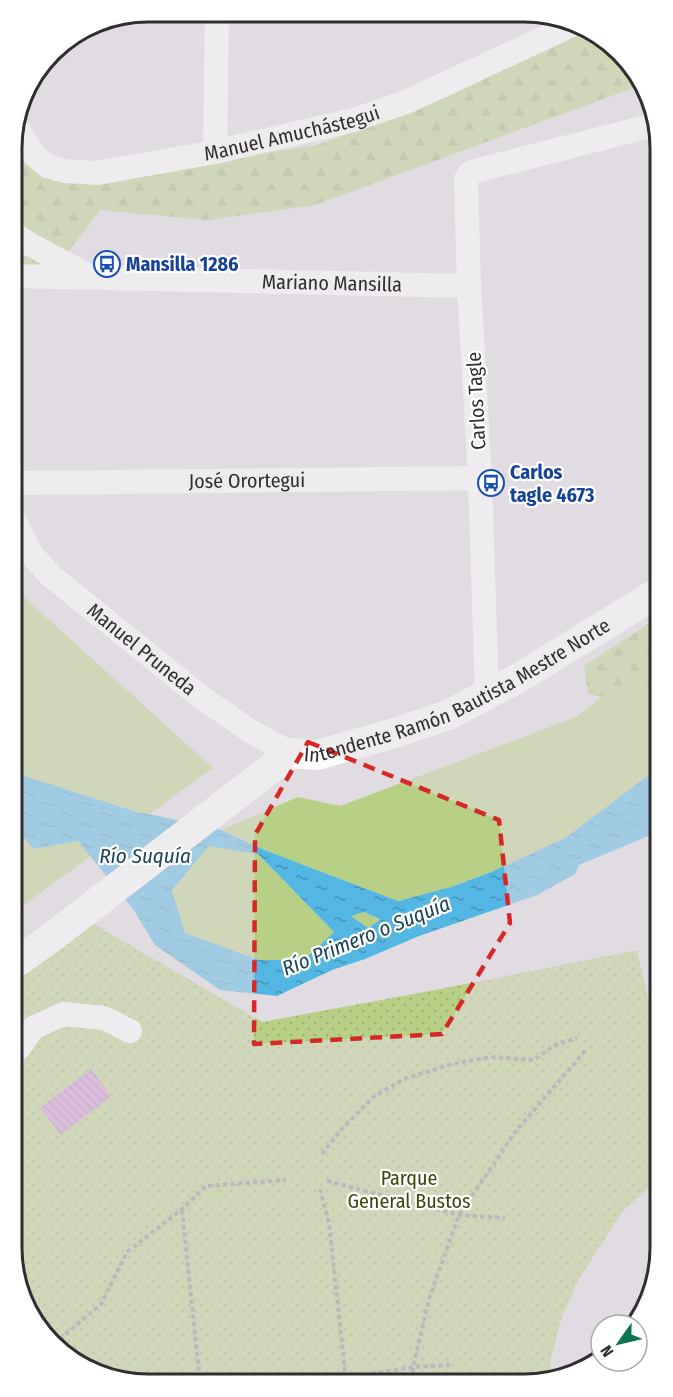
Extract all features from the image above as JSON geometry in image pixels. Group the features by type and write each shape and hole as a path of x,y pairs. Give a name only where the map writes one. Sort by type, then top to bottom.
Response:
{"main road":[{"name":"Intendente Ramón Bautista Mestre Norte","path":"22,958 291,753 318,755 448,715 517,679 650,597"}],"street":[{"path":"215,152 217,23"},
{"name":"Manuel Amuchástegui","path":"23,138 33,154 47,166 65,171 97,173 215,152 354,120 457,79 564,29"},
{"name":"Carlos Tagle","path":"487,695 480,478 469,286 466,179 471,172 648,127"},
{"path":"23,240 91,277"},
{"name":"Mariano Mansilla","path":"23,276 469,286"},
{"name":"José Orortegui","path":"23,483 480,478"},
{"name":"Manuel Pruneda","path":"23,537 32,555 51,576 201,698 250,731 291,753"},
{"path":"22,1043 33,1028 63,1014 104,1018 130,1031"}],"path":[{"path":"322,1154 340,1131 373,1097 404,1079 452,1064 491,1057 534,1060 555,1045 577,1038"},
{"path":"413,1374 429,1299 459,1215 516,1131 586,1050"},
{"path":"60,1338 101,1304 127,1252 182,1209 206,1186 286,1180"},
{"path":"327,1180 459,1215 505,1218"},
{"path":"320,1189 329,1223 345,1374"},
{"path":"182,1209 199,1374"},
{"path":"374,1374 413,1367 451,1365"}],"highlighted area":[{"path":"308,742 499,820 510,923 442,1034 254,1044 255,835"}],"green space":[{"path":"576,33 608,54 635,87 315,205 207,220 100,210 61,261 23,231 23,148 93,180 317,145 449,96"},
{"path":"23,245 67,271 23,269"},
{"path":"23,596 213,768 149,814 22,775"},
{"path":"650,623 650,686 645,691 616,700 588,694 584,666"},
{"path":"650,659 650,774 565,838 491,872 451,887 398,901 267,851 221,830 298,797 340,806 576,717"},
{"path":"22,837 34,849 78,841 91,856 22,906"},
{"path":"209,846 258,854 334,932 305,960 259,960 185,933 172,890"},
{"path":"364,912 381,920 368,928 350,916"},
{"name":"Parque General Bustos","path":"92,923 262,1022 637,950 650,1005 650,1187 622,1212 578,1281 562,1317 550,1372 533,1374 148,1374 116,1370 100,1365 72,1349 54,1332 35,1304 25,1273 22,1249 22,974"}],"water":[{"name":"Río Suquía","path":"650,774 650,835 579,865 575,874 537,895 419,936 332,970 277,996 220,990 155,945 133,909 78,841 34,849 22,837 22,775 140,813 221,830 267,851 398,901 451,887 491,872 565,838","holes":["209,846 258,854 334,932 304,960 259,960 185,933 172,890","364,912 380,919 368,928 351,916"]}],"building":[{"path":"91,1069 111,1096 61,1135 40,1108"}],"place":[{"name":"Mansilla 1286","path":"107,264"},
{"name":"Carlos tagle 4673","path":"491,483"}],"water label":[{"name":"Río Primero o Suquía","path":"366,936"}]}
